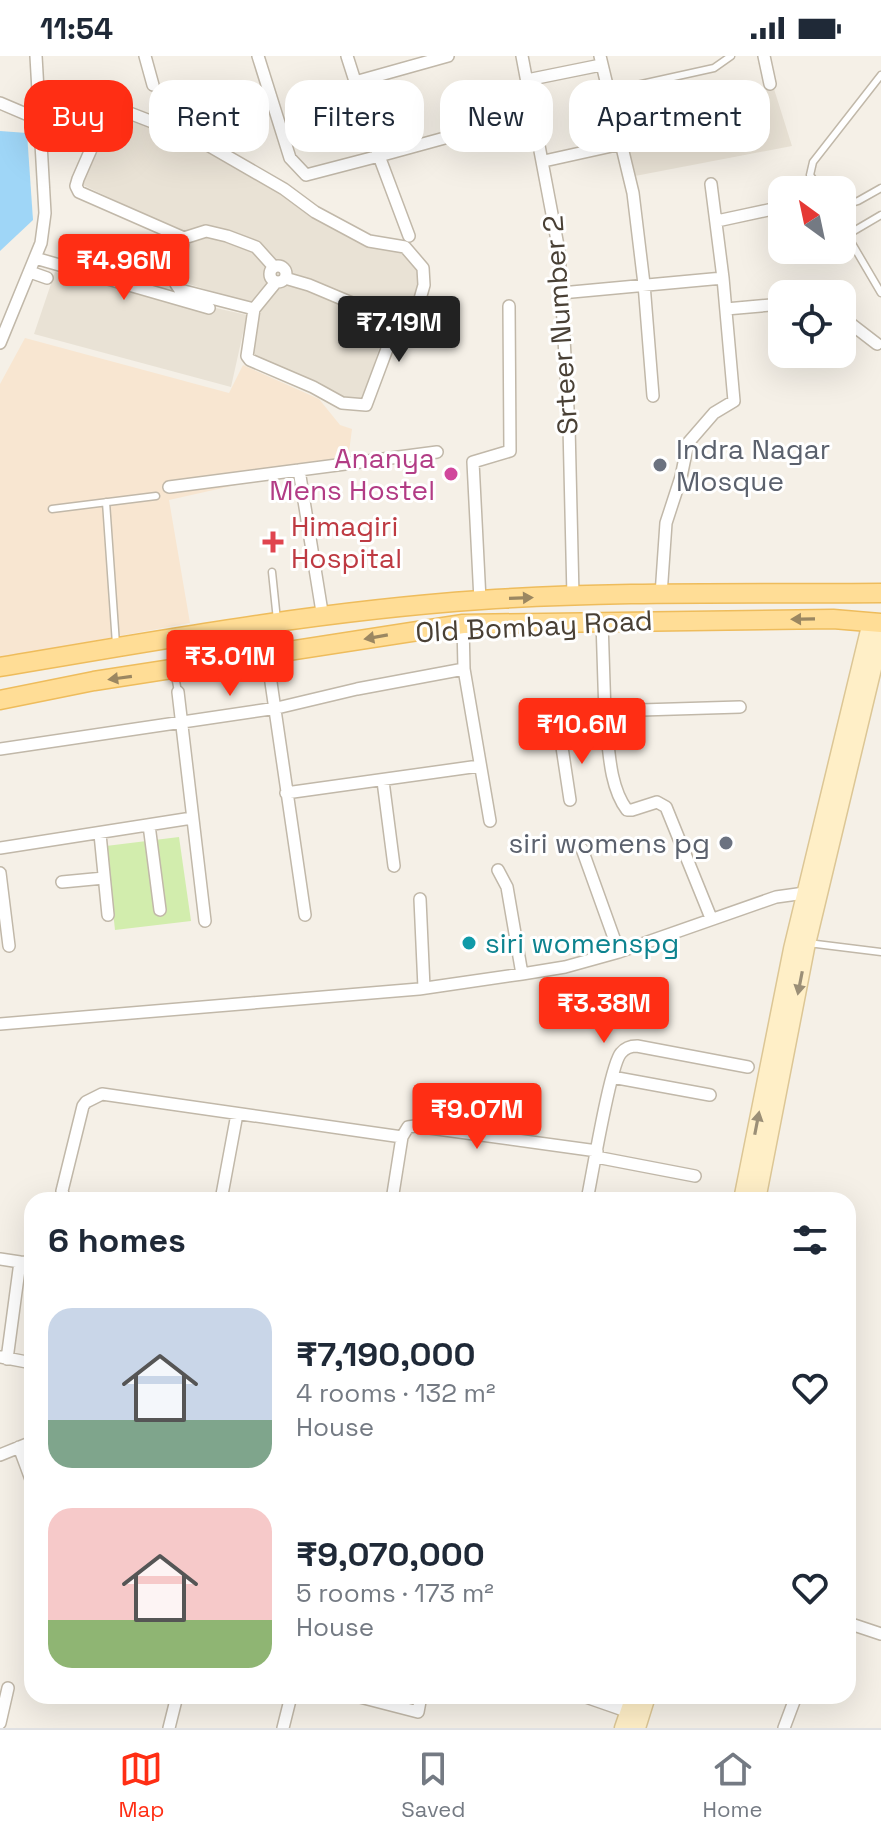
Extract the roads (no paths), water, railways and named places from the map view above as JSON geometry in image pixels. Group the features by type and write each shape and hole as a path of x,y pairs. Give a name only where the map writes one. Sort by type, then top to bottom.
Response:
{"main road":[{"path":"0,667 278,624 480,600 881,593"},
{"name":"Old Bombay Road","path":"0,700 94,681 463,624 833,619 876,632"}],"street":[{"path":"36,56 37,80"},
{"path":"145,56 152,80"},
{"path":"258,56 290,158 306,175 440,139"},
{"path":"347,56 354,80"},
{"path":"362,80 448,56"},
{"name":"Srteer Number 2","path":"522,56 527,80"},
{"path":"764,56 769,80"},
{"path":"527,80 601,60 606,80"},
{"path":"0,103 24,116"},
{"path":"133,114 199,140 284,189 315,212 369,241 405,247 423,268 424,285 416,313 409,321 397,322 281,280"},
{"path":"0,343 41,243 45,213 42,152"},
{"path":"90,152 76,186 79,192 184,238 206,231 227,236 256,247 274,267 284,269 281,280 254,309 247,356 250,360 342,403 366,405 397,322"},
{"path":"378,152 409,236"},
{"name":"Srteer Number 2","path":"542,152 559,251 569,426 573,596"},
{"path":"544,161 585,152"},
{"path":"623,152 633,193 653,396"},
{"path":"661,595 666,523 688,443 714,413 734,401 711,184"},
{"path":"717,221 768,210"},
{"path":"184,238 176,279 180,290 254,309"},
{"path":"35,258 209,308"},
{"path":"30,272 47,278"},
{"path":"561,293 723,278"},
{"path":"726,309 768,305"},
{"path":"480,600 473,462 510,451 509,306"},
{"path":"856,328 877,344"},
{"path":"169,487 437,452"},
{"path":"299,470 323,618"},
{"path":"602,621 605,718 614,779 623,804 627,810 657,802 666,807 711,918"},
{"path":"463,624 464,669 490,821"},
{"path":"743,1192 771,1042 813,892 876,632"},
{"path":"267,655 305,915"},
{"path":"0,749 277,708 464,669"},
{"path":"178,692 205,921"},
{"path":"570,800 560,734 568,724 641,710 740,707"},
{"path":"286,793 479,766"},
{"path":"383,781 394,866"},
{"path":"0,848 192,818"},
{"path":"149,825 160,910"},
{"path":"100,834 108,915"},
{"path":"582,849 619,952"},
{"path":"498,870 507,887 522,974"},
{"path":"0,873 9,946"},
{"path":"62,882 104,878"},
{"path":"0,1024 424,988 522,974 565,967 619,952 776,897 813,892"},
{"path":"759,1192 808,943 813,892"},
{"path":"420,899 424,988"},
{"path":"589,1192 619,1054 631,1046 748,1067"},
{"path":"612,1077 710,1095"},
{"path":"62,1192 83,1106 102,1094 402,1137"},
{"path":"222,1192 237,1114"},
{"path":"393,1192 402,1137 408,1127 425,1125 597,1154 695,1176"},
{"path":"0,1259 24,1262"},
{"path":"24,1271 4,1358 24,1362"},
{"path":"0,1455 24,1445"},
{"path":"19,1447 24,1460"},
{"path":"856,1626 881,1634"},
{"path":"0,1723 8,1688"},
{"path":"169,1728 175,1704"},
{"path":"283,1728 289,1704"},
{"path":"387,1704 418,1712 420,1704"},
{"path":"623,1728 632,1704"},
{"path":"637,1728 644,1704"},
{"path":"784,1728 793,1704"}],"lane":[{"path":"660,80 714,68 731,56"},
{"path":"811,176 813,162 881,75"},
{"path":"856,202 881,188"},
{"path":"881,215 847,235 881,293"},
{"path":"52,509 156,496"},
{"path":"106,502 116,648"},
{"path":"272,572 278,624"},
{"path":"174,670 178,692"},
{"path":"808,943 881,952"}],"water":[{"path":"0,131 24,133 33,220 0,251"}],"place":[{"name":"Indra Nagar Mosque","path":"660,465"},
{"name":"Ananya Mens Hostel","path":"451,474"},
{"name":"Himagiri Hospital","path":"273,542"},
{"name":"siri womens pg","path":"726,843"},
{"name":"siri womenspg","path":"469,943"}]}
